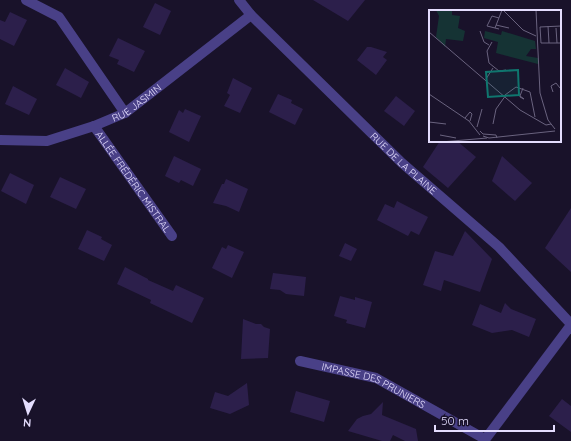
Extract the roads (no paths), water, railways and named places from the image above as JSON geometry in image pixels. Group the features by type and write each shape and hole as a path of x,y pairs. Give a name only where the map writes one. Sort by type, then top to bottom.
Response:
{"street":[{"path":"26,0 59,17 125,113"},
{"name":"RUE DE LA PLAINE","path":"243,2 251,15 402,163 499,247 571,324"},
{"name":"RUE JASMIN","path":"0,140 47,141 94,126 125,113 251,15"},
{"name":"ALLÉE FRÉDÉRIC MISTRAL","path":"94,126 172,236"},
{"path":"485,440 571,324"},
{"name":"IMPASSE DES PRUNIERS","path":"300,361 376,378 485,440"}]}
